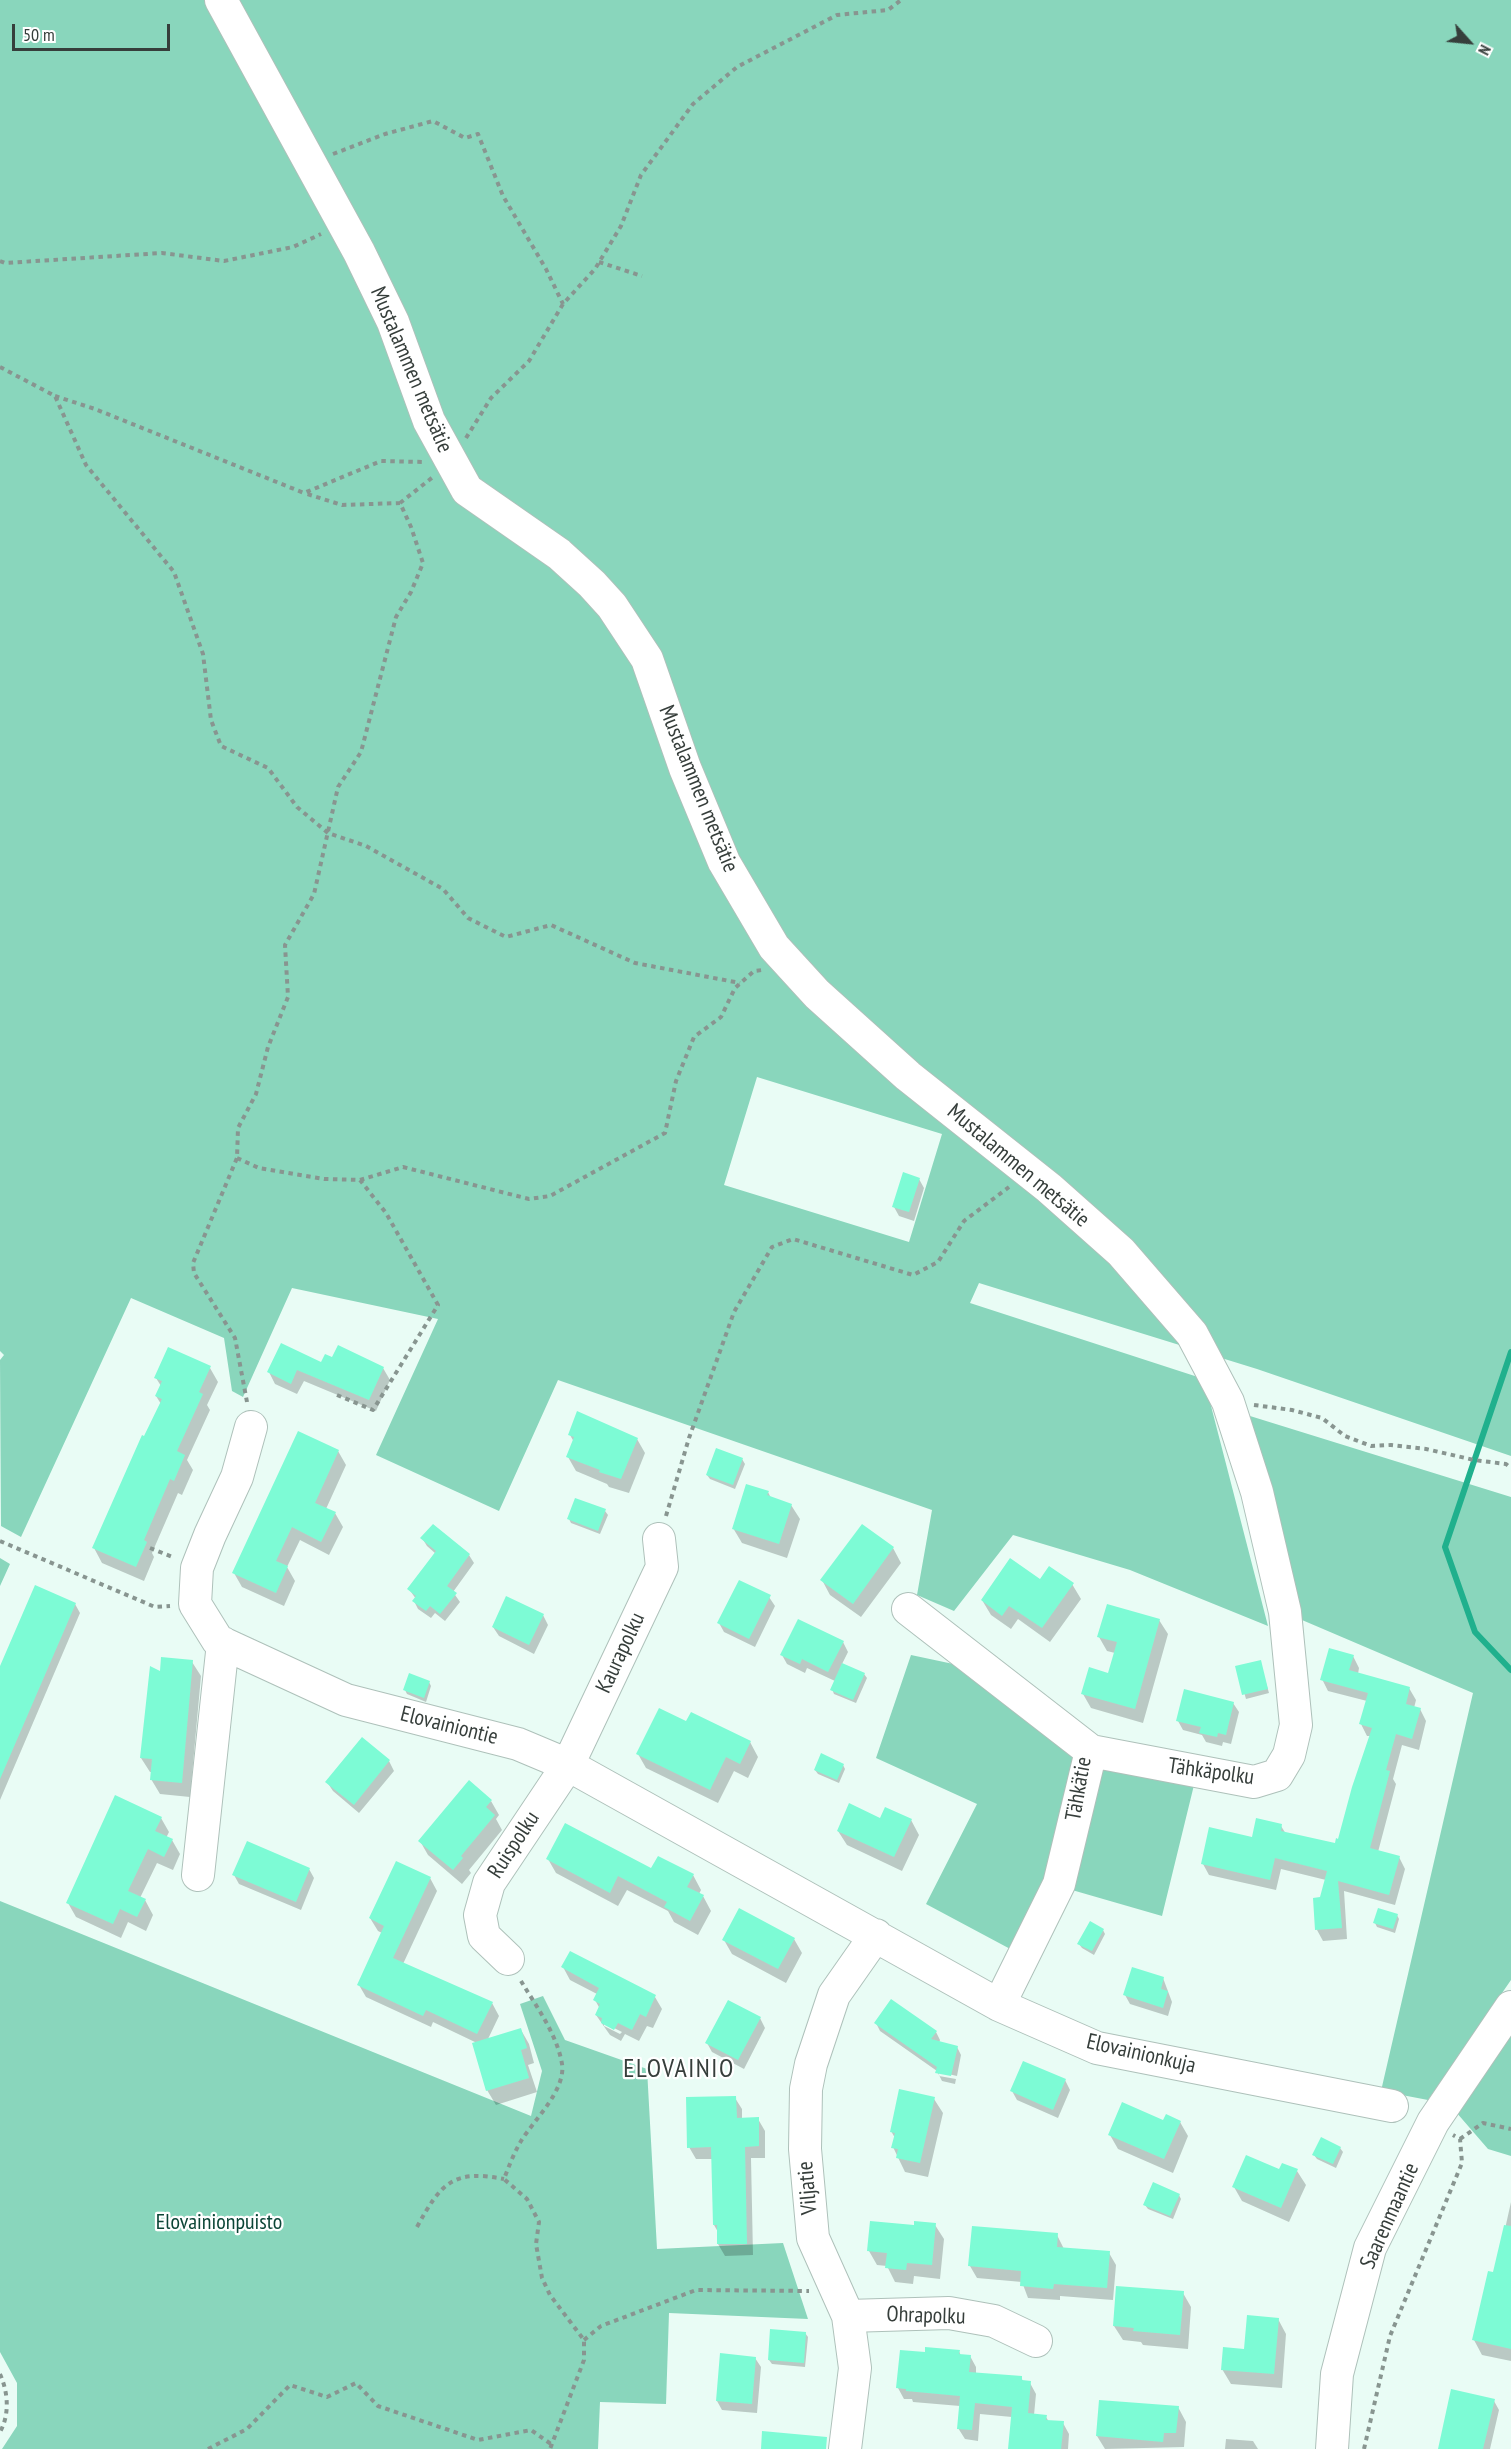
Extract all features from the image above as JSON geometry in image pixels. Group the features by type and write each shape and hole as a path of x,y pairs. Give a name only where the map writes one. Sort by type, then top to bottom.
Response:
{"street":[{"name":"Mustalammen metsätie","path":"221,0 343,223 393,322 429,421 467,490 559,554 592,584 618,614 647,659 685,768 724,862 774,947 817,994 908,1076 1029,1173 1113,1245 1192,1334 1228,1402 1257,1492 1285,1612 1296,1725"},
{"path":"195,1604 197,1568 237,1477 251,1427"},
{"name":"Kaurapolku","path":"568,1765 662,1567 659,1539"},
{"name":"Elovainiontie","path":"195,1604 218,1641 346,1700 518,1743 568,1765 876,1935"},
{"name":"Tähkätie","path":"908,1609 1091,1752 1059,1884 999,2005"},
{"path":"198,1875 223,1643"},
{"name":"Tähkäpolku","path":"1091,1752 1254,1782 1277,1775 1289,1755 1296,1725"},
{"name":"Ruispolku","path":"508,1959 484,1936 480,1915 489,1883 568,1765"},
{"name":"Elovainionkuja","path":"876,1935 999,2005 1097,2048 1392,2106"},
{"name":"Viljatie","path":"845,2449 855,2368 848,2316 813,2238 805,2149 806,2089 811,2064 834,1995 876,1935"},
{"name":"Saarenmaantie","path":"1332,2449 1337,2374 1370,2248 1433,2122 1511,2007"},
{"name":"Ohrapolku","path":"848,2316 949,2313 994,2321 1036,2341"}],"path":[{"path":"0,367 55,396 95,409 304,494 342,504 400,503 451,463 491,398 530,361 563,304 599,262 621,226 641,175 693,104 737,67 837,15 888,10 901,0"},
{"path":"314,169 336,152 384,134 433,121 465,138 478,134 503,196 546,269 563,304"},
{"path":"0,261 5,263 162,253 224,261 293,247 343,223"},
{"path":"599,262 642,276"},
{"path":"55,396 86,465 174,572 203,654 211,720 221,746 268,768 297,807 328,833 366,846 443,889 468,918 506,937 551,925 635,963 740,983"},
{"path":"304,494 381,461 451,463"},
{"path":"251,1427 235,1338 194,1273 193,1263 237,1158 238,1128 256,1094 268,1047 288,997 285,945 314,894 338,787 361,752 396,617 411,592 423,563 400,503"},
{"path":"237,1158 259,1168 324,1179 360,1180 403,1167 530,1199 550,1196 665,1133 676,1081 694,1037 722,1017 735,988 754,972 789,963"},
{"path":"659,1539 689,1438 734,1312 772,1247 793,1239 913,1275 938,1262 964,1221 1029,1173"},
{"path":"337,1395 373,1410 438,1305 386,1213 360,1180"},
{"path":"1228,1402 1292,1410 1322,1418 1345,1436 1371,1446 1390,1445 1426,1449 1474,1460 1506,1464 1511,1468"},
{"path":"0,1541 154,1607 195,1604"},
{"path":"504,2179 522,2139 549,2102 560,2082 563,2066 558,2048 542,2014 508,1959"},
{"path":"1433,2122 1460,2139"},
{"path":"1460,2139 1482,2123 1510,2129"},
{"path":"1364,2449 1390,2336 1462,2163 1460,2139"},
{"path":"208,2449 247,2429 291,2385 327,2397 356,2384 378,2406 478,2440 531,2430 551,2447 584,2360 584,2340 550,2295 542,2278 536,2244 539,2222 527,2199 504,2179 479,2174 452,2181 429,2204 417,2227"},
{"path":"584,2340 602,2326 696,2290 810,2291"},
{"path":"0,2373 6,2388 6,2421 0,2432"}],"green space":[{"path":"0,0 1511,0 1511,1456 1257,1369 979,1283 970,1303 1204,1379 1268,1626 1130,1570 1013,1535 954,1611 917,1595 932,1510 558,1380 499,1511 376,1455 438,1319 292,1288 243,1397 232,1391 224,1338 131,1298 21,1537 1,1526 0,1360 4,1355 0,1351","holes":["757,1077 942,1134 909,1242 724,1185"]},
{"path":"1250,1416 1511,1497 1511,1980 1428,2100 1381,2091 1473,1693 1302,1620"},
{"path":"0,1558 10,1564 0,1586"},
{"path":"911,1655 958,1665 1077,1755 1050,1881 1014,1951 926,1904 977,1804 876,1758"},
{"path":"1100,1766 1194,1785 1162,1916 1072,1890"},
{"name":"Elovainionpuisto","path":"0,1901 531,2116 542,2071 520,2004 543,1996 565,2040 647,2069 657,2249 783,2243 808,2319 669,2313 666,2404 600,2402 598,2449 2,2449 17,2426 17,2383 0,2352"},
{"path":"1511,2031 1511,2156 1488,2149 1456,2112"}],"building":[{"path":"903,1172 920,1178 909,1212 892,1207"},
{"path":"281,1343 321,1362 325,1354 332,1357 338,1345 384,1367 369,1400 297,1370 291,1384 267,1372"},
{"path":"168,1347 211,1366 199,1392 203,1394 177,1451 185,1455 174,1481 170,1479 144,1540 147,1542 136,1567 92,1548 142,1435 144,1436 162,1399 155,1396 162,1381 154,1378"},
{"path":"577,1411 638,1438 621,1479 566,1457 574,1437 568,1435"},
{"path":"298,1431 339,1450 315,1503 336,1512 321,1542 292,1527 276,1561 288,1566 276,1593 232,1573"},
{"path":"716,1448 743,1458 733,1485 706,1475"},
{"path":"746,1484 769,1491 767,1495 792,1504 779,1544 732,1529"},
{"path":"575,1498 606,1509 598,1531 567,1519"},
{"path":"433,1524 470,1554 447,1586 457,1593 440,1614 430,1606 426,1611 412,1601 416,1596 407,1589 436,1551 420,1538"},
{"path":"862,1524 894,1547 853,1604 820,1580"},
{"path":"1010,1558 1040,1579 1049,1566 1074,1583 1042,1628 1009,1606 1002,1616 981,1600"},
{"path":"739,1580 771,1595 749,1639 717,1623"},
{"path":"35,1585 76,1603 0,1779 0,1666"},
{"path":"506,1596 544,1614 529,1645 492,1627"},
{"path":"1107,1604 1160,1619 1135,1709 1081,1694 1089,1667 1108,1673 1117,1642 1097,1637"},
{"path":"798,1619 844,1641 828,1672 802,1659 800,1664 780,1655"},
{"path":"1329,1648 1354,1655 1349,1670 1410,1687 1406,1704 1421,1708 1412,1739 1396,1734 1386,1770 1390,1771 1370,1848 1400,1856 1389,1895 1338,1881 1342,1928 1315,1930 1313,1898 1320,1897 1327,1871 1275,1858 1270,1880 1201,1864 1209,1827 1252,1837 1256,1818 1282,1824 1281,1831 1335,1843 1336,1838 1338,1839 1352,1787 1372,1728 1359,1724 1368,1693 1320,1680"},
{"path":"161,1657 193,1660 182,1783 150,1780 152,1759 140,1758 150,1666 160,1671"},
{"path":"1261,1660 1268,1689 1242,1695 1235,1666"},
{"path":"842,1663 865,1673 853,1700 830,1690"},
{"path":"409,1673 430,1681 424,1698 403,1690"},
{"path":"1184,1689 1234,1702 1226,1735 1218,1733 1217,1737 1199,1733 1201,1727 1176,1721"},
{"path":"659,1708 686,1721 691,1712 751,1741 740,1764 726,1757 710,1790 636,1754"},
{"path":"362,1737 390,1760 354,1805 325,1782"},
{"path":"821,1753 844,1764 837,1780 814,1770"},
{"path":"469,1780 492,1800 486,1807 495,1815 461,1856 463,1858 453,1870 418,1841"},
{"path":"115,1795 162,1817 155,1831 173,1839 164,1857 148,1849 128,1891 146,1899 137,1917 120,1909 113,1924 66,1903"},
{"path":"849,1803 880,1818 885,1807 912,1819 894,1857 837,1831"},
{"path":"565,1823 651,1868 658,1856 694,1874 687,1887 704,1895 690,1921 664,1907 667,1902 618,1876 610,1893 546,1859"},
{"path":"247,1841 310,1868 296,1902 232,1875"},
{"path":"396,1861 431,1877 393,1958 493,2002 477,2034 426,2010 423,2016 357,1985 384,1926 369,1918"},
{"path":"739,1908 795,1938 778,1969 722,1940"},
{"path":"1378,1908 1398,1914 1393,1929 1373,1923"},
{"path":"1090,1921 1104,1929 1092,1951 1077,1944"},
{"path":"570,1951 656,1995 646,2017 640,2014 632,2030 618,2023 614,2030 601,2023 602,2018 595,2015 600,2004 593,2000 599,1988 561,1967"},
{"path":"1132,1967 1164,1977 1161,1989 1168,1991 1163,2008 1123,1995"},
{"path":"891,1999 937,2031 931,2039 958,2046 951,2076 935,2073 937,2067 874,2023"},
{"path":"728,2000 761,2017 738,2060 705,2043"},
{"path":"521,2028 527,2048 521,2050 529,2078 486,2091 472,2043"},
{"path":"1023,2061 1066,2079 1053,2110 1010,2091"},
{"path":"899,2089 935,2097 920,2163 896,2158 898,2149 891,2148 895,2133 890,2132"},
{"path":"736,2096 737,2118 759,2117 759,2146 745,2147 747,2244 717,2244 717,2225 713,2225 711,2147 687,2148 686,2097"},
{"path":"1122,2102 1163,2120 1166,2114 1181,2121 1164,2159 1108,2135"},
{"path":"1321,2137 1341,2147 1333,2164 1312,2155"},
{"path":"1246,2155 1279,2169 1282,2163 1298,2169 1281,2208 1232,2187"},
{"path":"1153,2182 1180,2194 1170,2216 1143,2205"},
{"path":"870,2221 914,2225 914,2221 936,2223 932,2265 907,2263 906,2270 885,2268 887,2253 867,2251"},
{"path":"1504,2225 1511,2226 1511,2349 1472,2340 1488,2271 1493,2272"},
{"path":"972,2226 1058,2233 1057,2247 1110,2251 1107,2288 1054,2284 1053,2289 1020,2286 1021,2271 968,2266"},
{"path":"1116,2286 1184,2291 1180,2335 1133,2331 1134,2328 1113,2326"},
{"path":"1247,2315 1279,2318 1274,2374 1221,2370 1223,2347 1244,2349"},
{"path":"770,2329 806,2332 804,2363 768,2360"},
{"path":"925,2347 960,2350 959,2354 971,2355 969,2372 1022,2376 1022,2380 1031,2381 1028,2413 1047,2415 1046,2420 1064,2421 1061,2449 1008,2449 1012,2407 975,2403 972,2430 957,2429 960,2396 896,2388 900,2350 925,2352"},
{"path":"720,2353 756,2357 752,2404 716,2401"},
{"path":"1451,2389 1495,2399 1483,2449 1438,2449"},
{"path":"1099,2400 1179,2406 1176,2433 1164,2433 1163,2442 1096,2436"},
{"path":"762,2431 827,2437 826,2449 761,2449"}],"waterway":[{"path":"1511,1352 1445,1547 1475,1632 1511,1670"}],"district":[{"name":"ELOVAINIO","path":"679,2070"}]}
